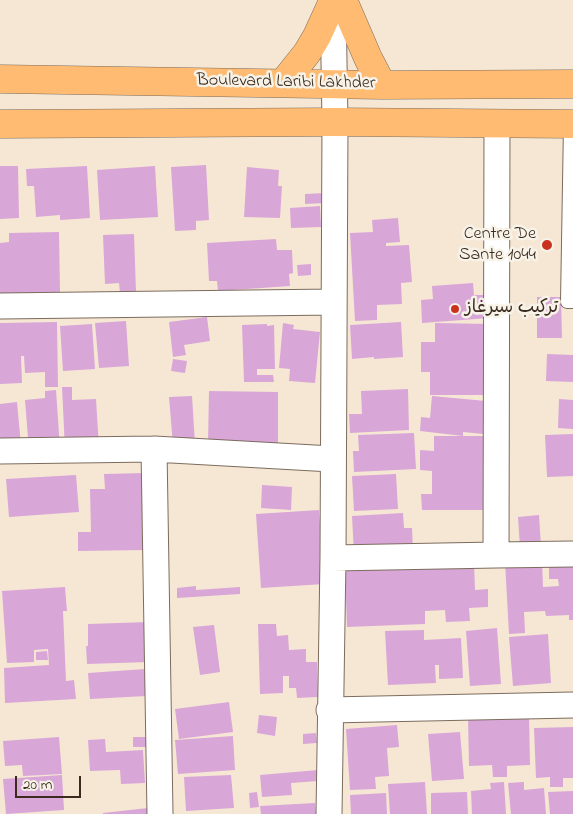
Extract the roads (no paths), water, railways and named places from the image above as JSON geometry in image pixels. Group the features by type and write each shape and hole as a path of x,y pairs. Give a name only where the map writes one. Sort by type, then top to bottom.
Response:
{"main road":[{"path":"283,83 312,44 336,0"},
{"path":"336,0 382,85"},
{"name":"Boulevard Laribi Lakhder","path":"0,79 382,85 573,84"},
{"path":"0,124 335,122 571,124"}],"street":[{"path":"328,814 333,558 334,84 336,0"},
{"path":"496,555 497,124"},
{"path":"0,306 334,302"},
{"path":"0,451 154,449 332,459"},
{"path":"154,449 160,814"},
{"path":"333,558 573,554"},
{"path":"329,710 573,706"}],"lane":[{"path":"571,124 567,302 573,302"}],"place":[{"name":"Centre De Sante 1044","path":"547,245"},
{"name":"تركيب سيرغاز","path":"455,309"}]}
